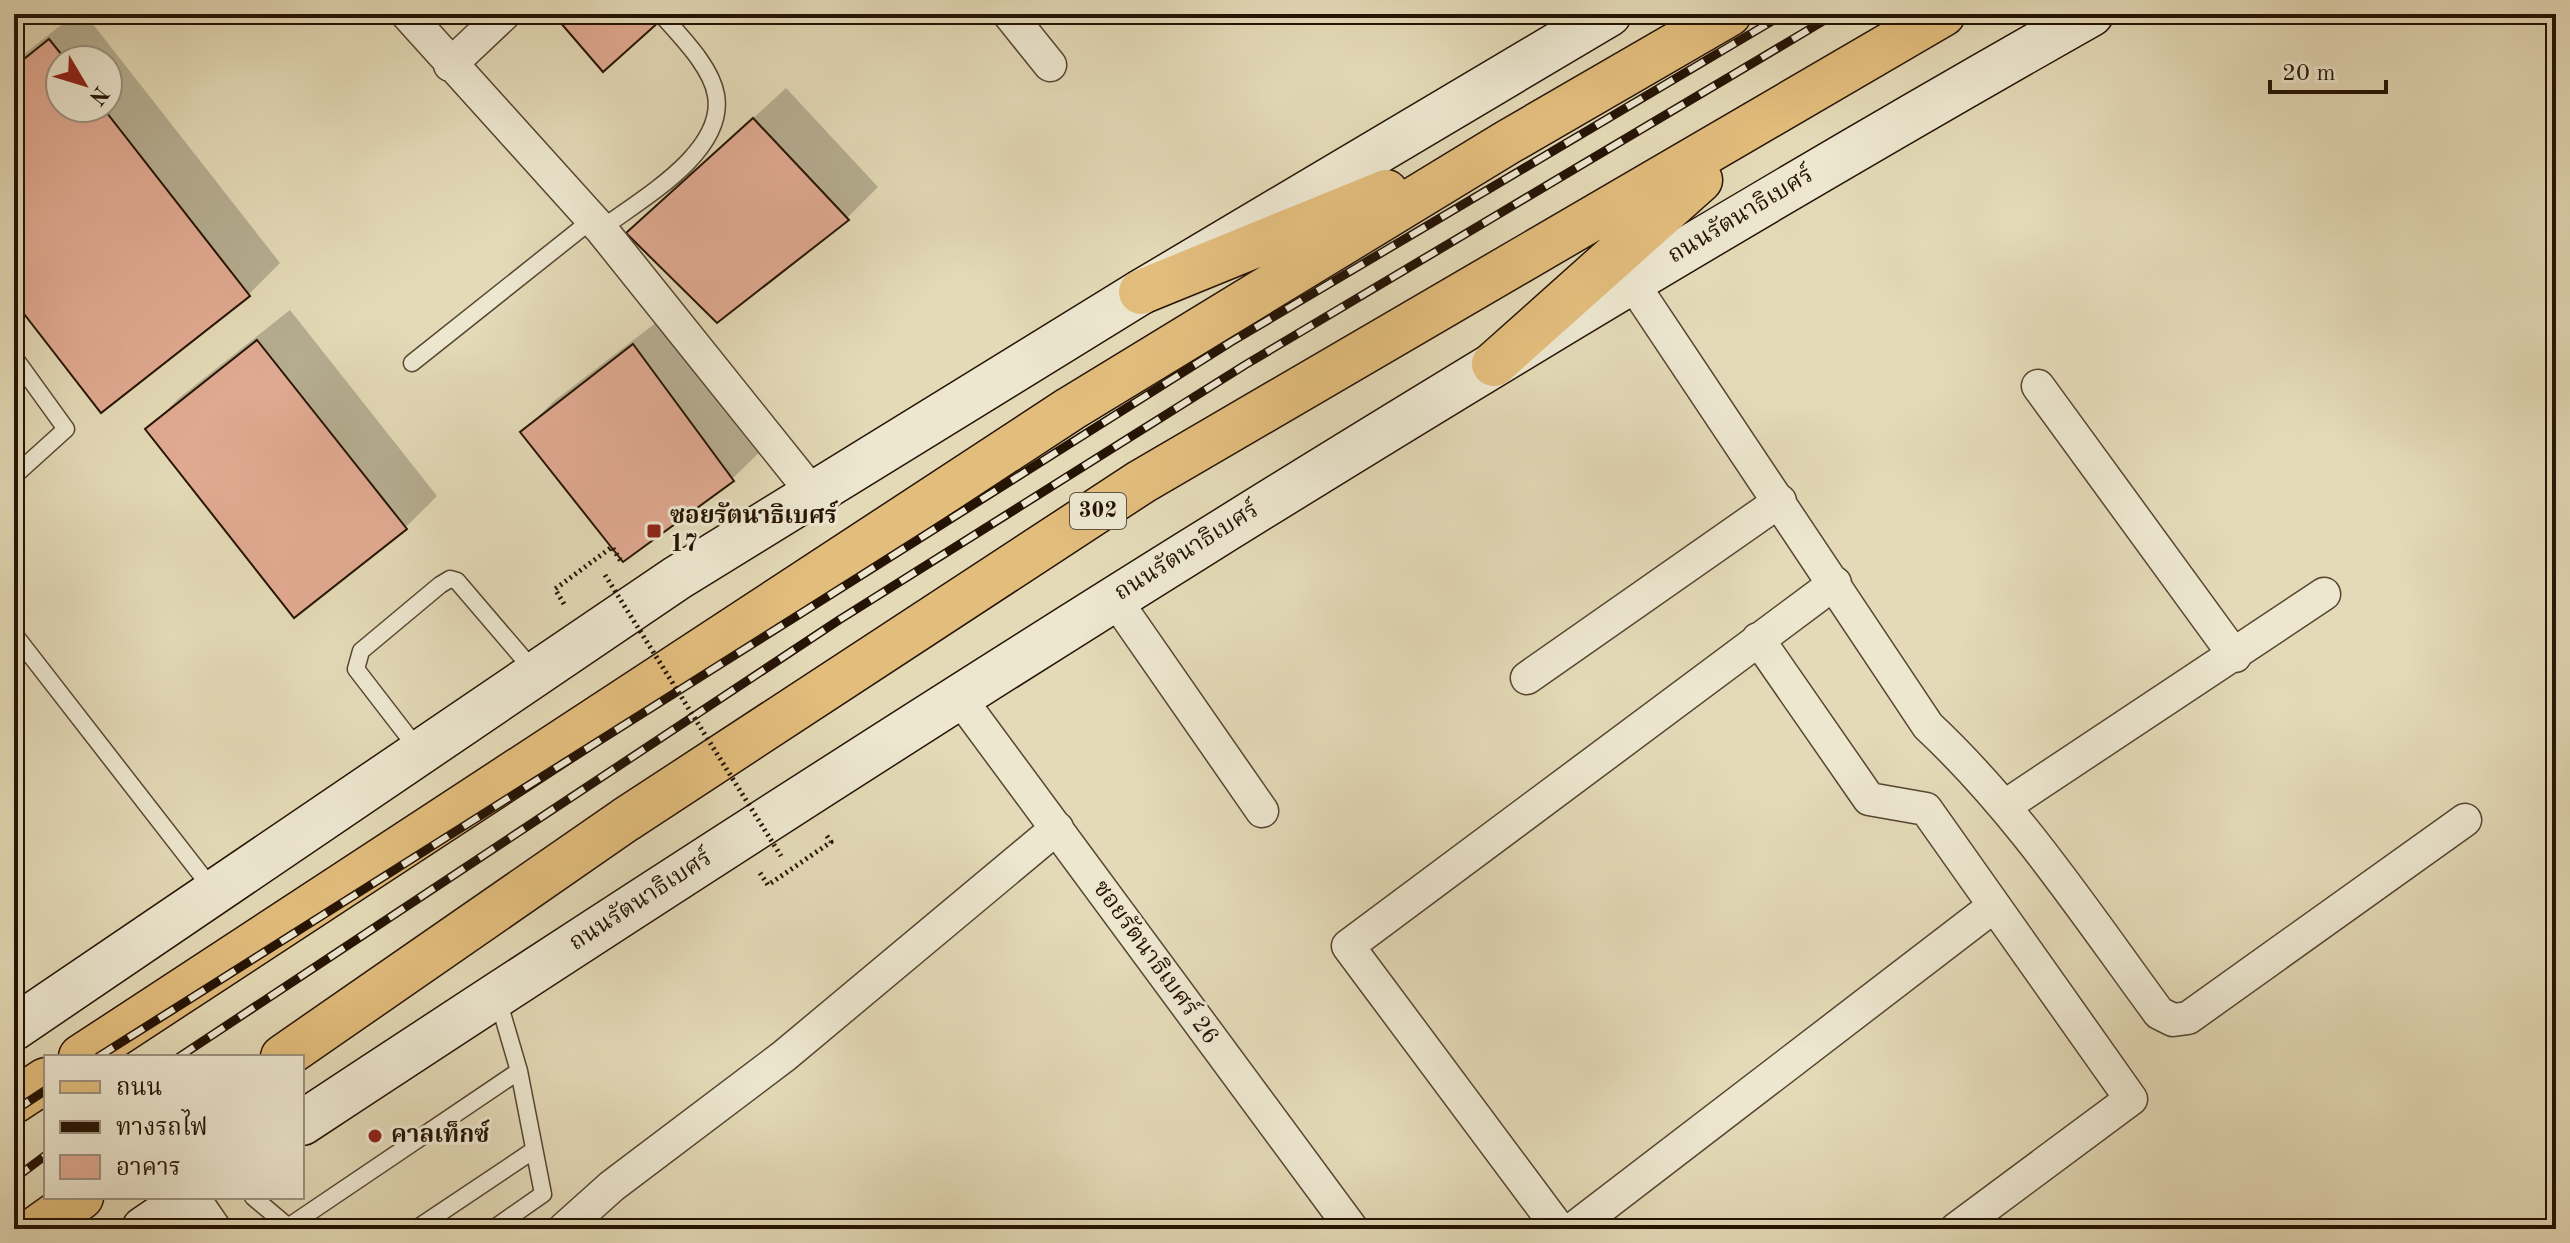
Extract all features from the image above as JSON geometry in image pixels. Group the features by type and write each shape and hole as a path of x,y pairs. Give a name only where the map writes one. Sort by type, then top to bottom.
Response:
{"main road":[{"path":"14,1028 677,578 815,496 1141,292 1609,14"},
{"path":"84,1055 1070,409 1508,142 1729,14"},
{"name":"302","path":"286,1055 625,820 1141,482 1943,14"},
{"name":"ถนนรัตนาธิเบศร์","path":"304,1122 497,994 1114,598 1631,281 2091,14"},
{"path":"1494,364 1771,117"},
{"path":"1141,292 1508,142"},
{"path":"14,1101 44,1081"},
{"path":"36,1229 78,1199"},
{"path":"144,1229 189,1199"}],"street":[{"path":"407,14 597,224 815,496"},
{"path":"450,65 504,14"},
{"path":"1009,14 1050,65"},
{"path":"1631,281 1928,726 1976,772 2005,806 2159,1013 2173,1020 2188,1018 2465,820"},
{"path":"2038,386 2235,656"},
{"path":"1527,678 1780,501"},
{"path":"1559,1229 1348,946 1835,583"},
{"path":"2005,806 2324,594"},
{"path":"1114,598 1262,811"},
{"path":"1758,639 1869,799 1926,809 2131,1099 1956,1229"},
{"name":"ซอยรัตนาธิเบศร์ 26","path":"959,697 1352,1229"},
{"path":"564,1229 612,1186 784,1056 1057,828"},
{"path":"1573,1229 1994,906"},
{"path":"193,1199 215,1229"}],"lane":[{"path":"412,363 597,224 696,155 715,125 716,94 703,66 661,14"},
{"path":"14,357 66,429 14,476"},
{"path":"421,754 356,669 356,660 361,651 440,585 450,579 457,581 536,674"},
{"path":"14,634 214,891"},
{"path":"493,1229 543,1194 519,1071 497,994"},
{"path":"255,1199 290,1228 519,1071"},
{"path":"416,1229 534,1150"}],"path":[{"path":"555,589 612,547 623,562 605,575 781,856 758,871 768,885 831,842"}],"building":[{"path":"553,14 654,14 660,21 603,72"},
{"path":"49,39 53,44 44,44 44,124 116,124 250,296 101,413 14,301 14,67"},
{"path":"753,118 849,220 717,323 626,233"},
{"path":"257,340 407,529 294,618 145,429"},
{"path":"633,344 734,481 623,562 520,432"}],"railway":[{"path":"101,1055 1231,342 1784,14"},
{"path":"182,1055 839,620 1245,365 1835,14"},
{"path":"14,1111 44,1091"},
{"path":"14,1179 44,1156"}],"place":[{"name":"ซอยรัตนาธิเบศร์ 17","path":"654,531"},
{"name":"คาลเท็กซ์","path":"375,1136"}]}
